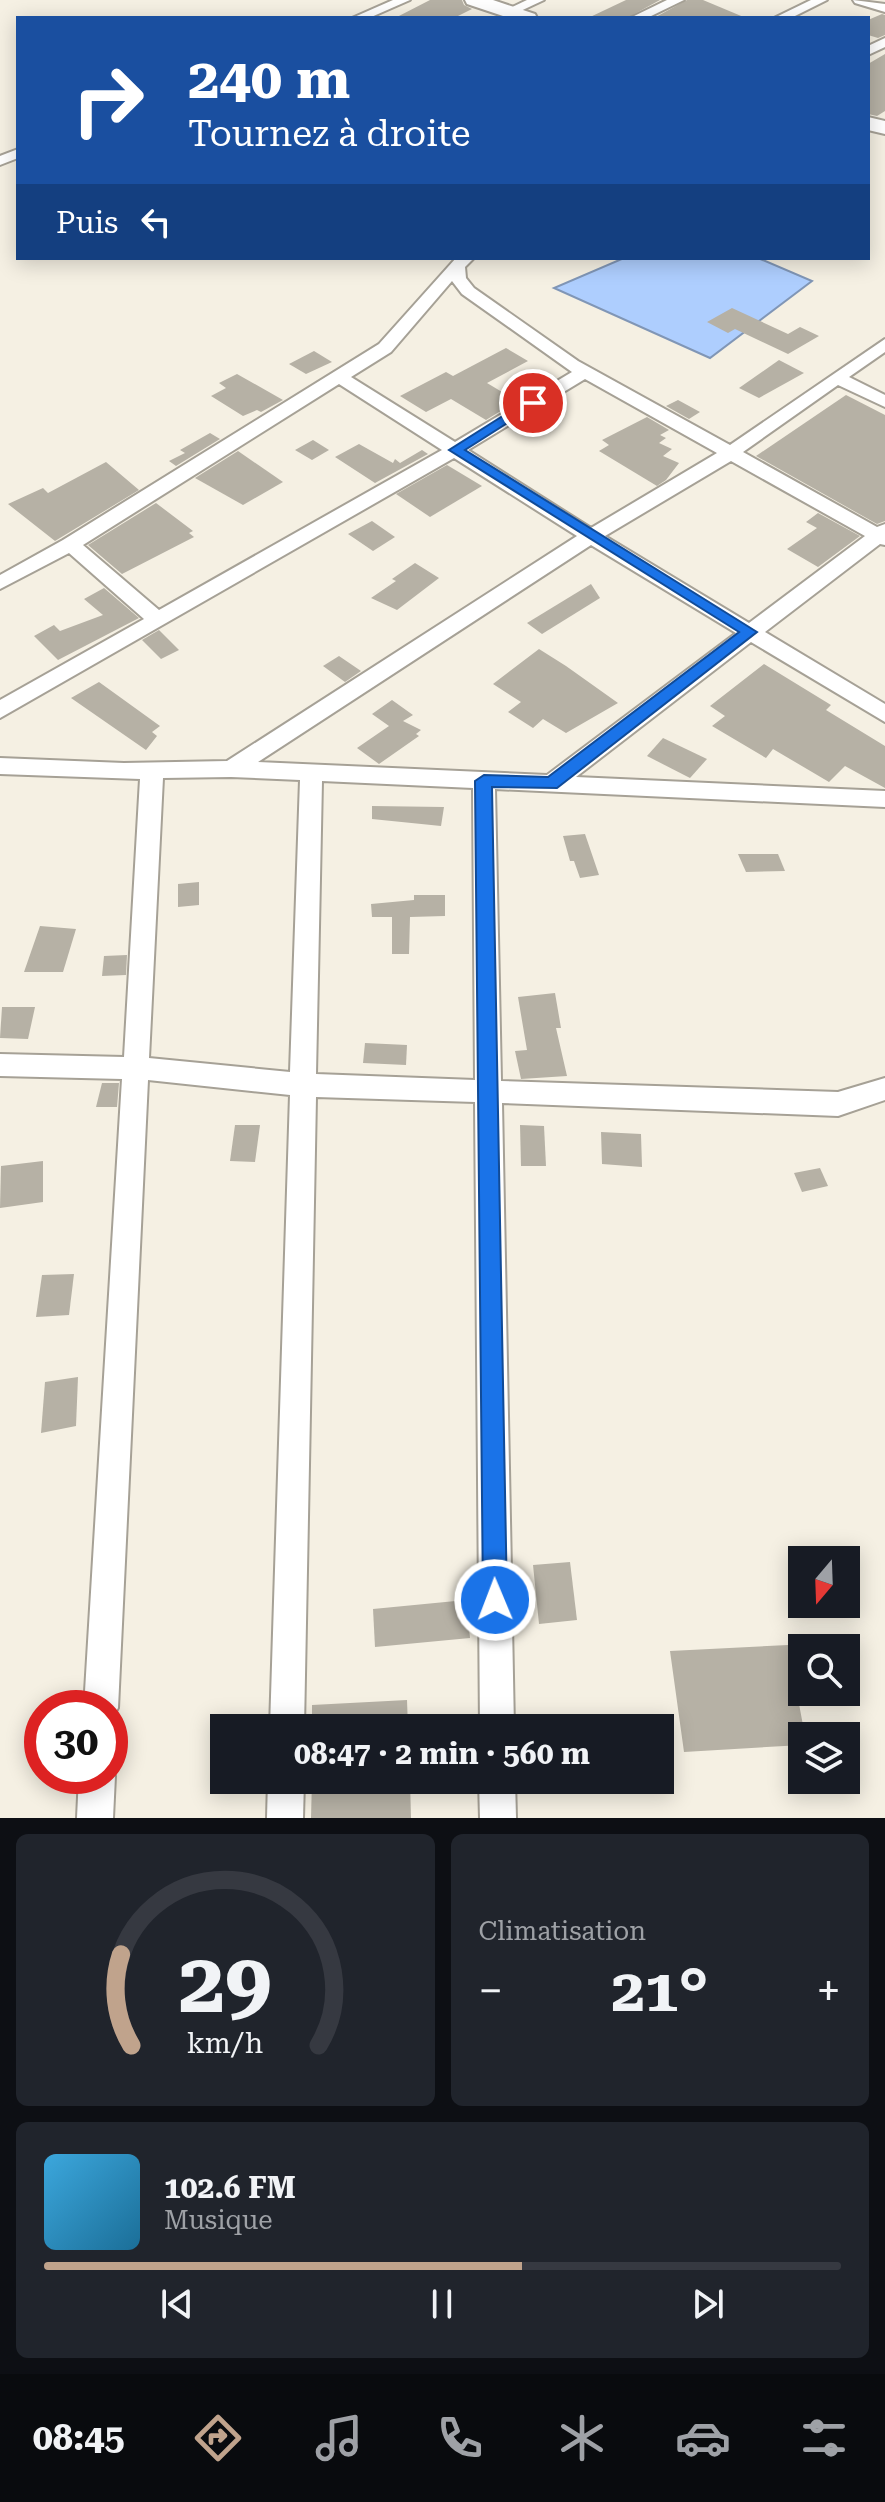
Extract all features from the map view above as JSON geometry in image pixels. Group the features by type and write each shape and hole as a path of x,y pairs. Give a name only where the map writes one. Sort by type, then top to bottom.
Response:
{"main road":[{"path":"474,0 521,16"}],"street":[{"path":"363,16 404,0"},
{"path":"508,12 538,0"},
{"path":"641,16 678,0"},
{"path":"659,16 691,0"},
{"path":"785,16 821,0"},
{"path":"859,0 885,8"},
{"path":"461,262 458,279 468,291 584,372 729,454 883,535 551,784"},
{"path":"0,583 70,544 339,377 396,338 461,262"},
{"path":"231,769 591,536 729,454 885,344"},
{"path":"0,710 455,450 584,372"},
{"path":"339,377 591,536 885,714"},
{"path":"837,378 885,402"},
{"path":"70,544 158,620"},
{"path":"0,766 152,771 231,769 885,799"},
{"path":"102,1690 152,771"},
{"path":"287,1714 311,773"},
{"path":"484,781 497,1714"},
{"path":"0,1065 136,1068 303,1085 838,1104 885,1089"},
{"path":"95,1818 96,1794"},
{"path":"285,1818 286,1794"},
{"path":"497,1794 498,1818"}],"water":[{"path":"619,260 763,260 812,281 710,358 554,288"}],"building":[{"path":"430,0 462,0 472,9 458,16 399,16"},
{"path":"626,0 660,0 631,16 592,16"},
{"path":"687,0 703,0 741,16 658,16"},
{"path":"885,15 885,35 878,38 870,36 870,19"},
{"path":"885,54 885,111 877,116 870,114 870,63"},
{"path":"732,308 788,334 800,327 819,336 788,354 735,329 728,333 707,322"},
{"path":"506,348 528,361 487,383 517,401 486,420 451,399 426,412 400,396 446,372 453,376"},
{"path":"314,351 332,362 306,374 289,364"},
{"path":"779,360 804,373 759,398 739,388"},
{"path":"237,374 283,400 261,412 257,410 243,416 211,396 226,388 219,383"},
{"path":"846,395 885,415 885,521 877,524 756,456"},
{"path":"678,400 700,412 689,419 666,406"},
{"path":"647,417 669,430 660,435 666,438 659,443 672,449 663,456 679,463 657,486 599,451 609,445 602,440"},
{"path":"210,433 220,439 176,466 169,461 185,453 180,450"},
{"path":"313,440 329,450 312,460 295,450"},
{"path":"359,444 393,463 395,459 400,463 422,450 428,454 375,483 335,457"},
{"path":"238,451 283,482 243,505 195,478"},
{"path":"106,462 139,490 55,541 8,504 43,488 48,493"},
{"path":"447,465 482,486 430,517 396,494"},
{"path":"156,503 193,531 189,533 194,537 122,574 88,545"},
{"path":"818,513 860,536 818,567 787,549 817,528 806,522"},
{"path":"372,521 395,537 373,551 348,534"},
{"path":"415,563 439,578 397,610 371,598 396,581 392,579"},
{"path":"591,584 600,598 542,634 527,623"},
{"path":"104,588 139,618 58,660 34,636 54,625 60,631 103,615 84,599"},
{"path":"159,630 179,650 161,659 142,640"},
{"path":"539,649 618,703 566,733 543,719 533,728 508,712 521,702 493,684"},
{"path":"339,656 361,671 345,682 323,666"},
{"path":"764,664 831,705 826,710 885,746 885,788 845,766 829,782 773,749 766,758 712,726 725,716 710,706"},
{"path":"99,682 160,726 152,732 157,736 146,750 71,698"},
{"path":"392,700 413,715 403,721 421,730 416,734 419,736 379,764 357,748 389,726 372,714"},
{"path":"663,738 707,759 690,778 647,756"},
{"path":"372,806 444,807 441,826 372,819"},
{"path":"585,834 599,875 580,878 574,861 570,861 563,836"},
{"path":"738,854 778,854 785,871 746,872"},
{"path":"199,882 199,905 178,907 178,884"},
{"path":"414,895 445,895 445,916 410,917 409,954 392,954 392,917 372,917 371,904 414,900"},
{"path":"40,926 76,929 63,972 24,972"},
{"path":"127,955 126,975 102,976 104,956"},
{"path":"555,993 561,1028 556,1028 567,1076 521,1079 515,1051 527,1050 518,997"},
{"path":"2,1007 35,1007 28,1039 0,1038"},
{"path":"365,1043 407,1045 406,1065 363,1063"},
{"path":"102,1083 119,1083 117,1107 96,1107"},
{"path":"235,1125 260,1125 255,1162 230,1161"},
{"path":"520,1125 544,1126 546,1166 521,1166"},
{"path":"601,1132 641,1134 642,1167 602,1164"},
{"path":"43,1161 43,1202 0,1208 1,1166"},
{"path":"820,1168 828,1186 802,1192 794,1173"},
{"path":"74,1274 69,1315 36,1317 42,1275"},
{"path":"78,1377 76,1426 41,1433 45,1382"},
{"path":"570,1562 577,1620 539,1624 533,1565"},
{"path":"466,1600 470,1638 375,1647 373,1609"},
{"path":"788,1645 788,1706 799,1706 802,1722 788,1722 788,1746 684,1752 670,1651"},
{"path":"407,1700 408,1714 312,1714 312,1705"},
{"path":"312,1794 410,1794 411,1818 311,1818"}],"route":[{"path":"495,1600 484,781 551,784 750,632 455,450 533,403"}]}
